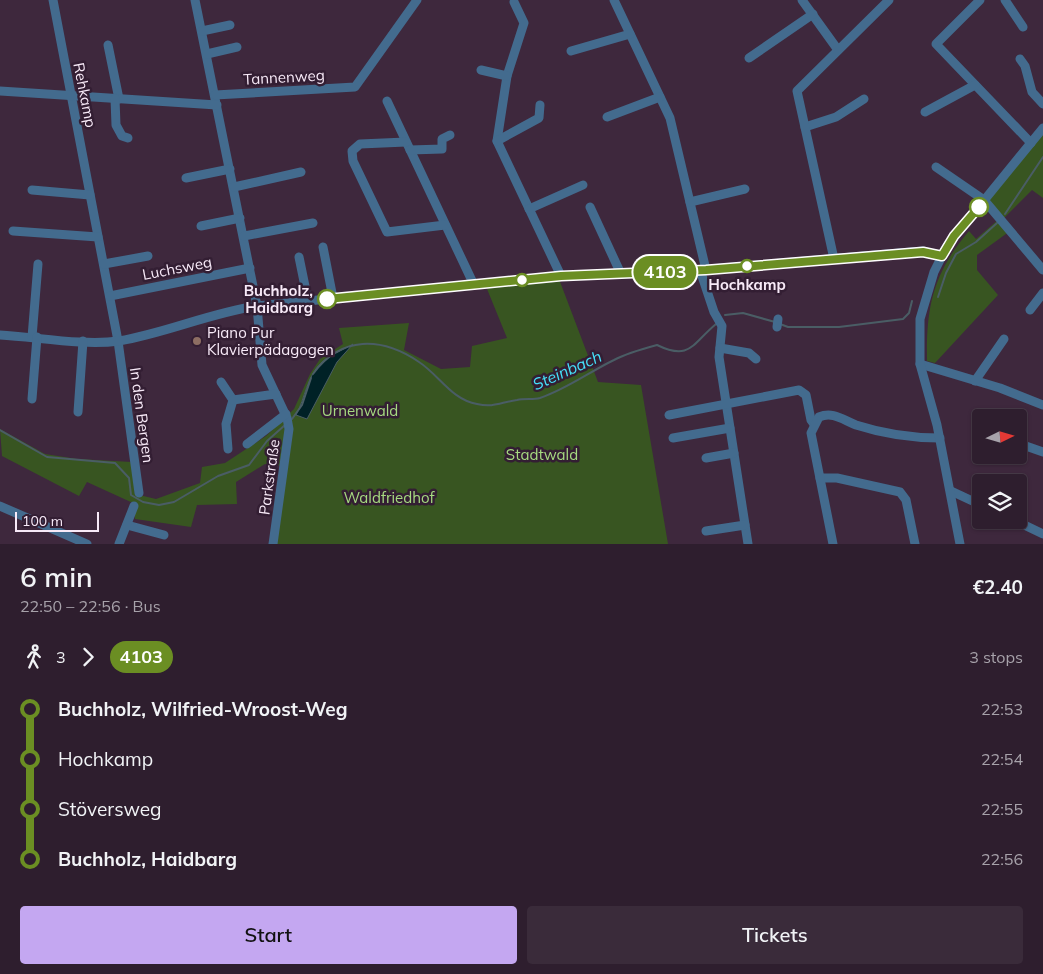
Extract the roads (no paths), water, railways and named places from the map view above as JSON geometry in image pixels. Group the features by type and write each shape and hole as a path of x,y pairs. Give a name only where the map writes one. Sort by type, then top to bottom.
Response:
{"street":[{"name":"Rehkamp","path":"49,0 53,0 118,341"},
{"name":"Parkstraße","path":"195,0 257,306 262,365 286,414 289,429 273,544"},
{"name":"Tannenweg","path":"215,95 355,87 417,0"},
{"path":"614,0 670,118 690,202 703,270 714,312 722,326 719,357 748,544"},
{"path":"802,0 838,50"},
{"path":"834,259 798,91 889,0"},
{"path":"980,0 936,44 1031,143"},
{"path":"1005,0 1023,27"},
{"path":"514,2 524,23 507,76 497,141 561,276"},
{"path":"749,58 813,14"},
{"path":"202,31 230,25"},
{"path":"571,51 630,34"},
{"path":"108,45 117,99 116,125 122,136 128,138"},
{"path":"207,54 237,47"},
{"path":"1020,59 1025,66 1032,92 1043,104"},
{"path":"481,70 507,76"},
{"path":"925,112 975,85"},
{"path":"0,91 217,105"},
{"path":"607,117 660,97"},
{"path":"805,127 836,117 864,99"},
{"path":"387,101 474,285"},
{"path":"497,141 539,118 540,105"},
{"path":"960,544 940,438 920,364 920,319 925,294 942,256 954,236 1043,128"},
{"path":"445,225 387,232 353,161 352,151 360,144 442,149 442,139 450,135"},
{"path":"936,167 984,200 1043,270"},
{"path":"186,178 230,169"},
{"path":"234,186 301,172"},
{"path":"529,209 583,186"},
{"path":"690,202 745,189"},
{"path":"32,190 90,195"},
{"path":"588,208 619,274"},
{"path":"202,226 240,218"},
{"path":"244,236 312,223"},
{"path":"13,231 98,237"},
{"path":"323,247 333,298"},
{"path":"0,335 83,341 118,341 230,310 333,298 561,276 703,270 923,252 942,256"},
{"path":"104,264 148,256"},
{"path":"299,257 308,301"},
{"path":"32,399 38,264"},
{"name":"Luchsweg","path":"110,296 250,268"},
{"path":"1030,310 1043,293"},
{"path":"975,381 1004,339"},
{"path":"78,412 83,341"},
{"name":"In den Bergen","path":"118,341 139,493"},
{"path":"720,348 749,353 756,359"},
{"path":"920,364 1043,405"},
{"path":"221,382 233,400 226,424 228,449"},
{"path":"669,415 799,390 806,395 811,420 814,424"},
{"path":"233,400 276,394"},
{"name":"Parkstraße","path":"246,444 286,414"},
{"path":"833,544 811,434 814,424 819,417 826,414 855,424 906,437 940,438"},
{"path":"673,438 730,428"},
{"path":"1028,447 1043,452"},
{"path":"706,458 734,453"},
{"path":"820,478 837,478 900,492 906,500 915,544"},
{"path":"951,491 972,501"},
{"path":"0,506 87,544"},
{"path":"119,544 134,506"},
{"path":"706,531 745,525"},
{"path":"127,526 164,535"},
{"path":"1027,526 1043,534"}],"waterway":[{"name":"Steinbach","path":"1005,214 1043,157"},
{"name":"Steinbach","path":"938,297 946,273 956,254 976,242 997,223"},
{"name":"Steinbach","path":"780,324 788,327 839,327 903,319 909,313 912,301"},
{"name":"Steinbach","path":"725,315 743,313 775,322"},
{"name":"Steinbach","path":"313,374 324,361 336,352 349,346 377,345 391,348 419,362 460,398 477,404 493,405 520,399 540,398 629,353 646,348 657,345 668,350 684,351 695,344 716,324"},
{"name":"Steinbach","path":"292,419 302,405 311,378"},
{"name":"Steinbach","path":"0,430 47,457 115,463 129,478 131,495 143,502 159,505 174,502 218,476 249,465 267,441 285,425"}],"place":[{"name":"Hochkamp","path":"747,266"},
{"name":"Buchholz, Haidbarg","path":"327,299"},
{"name":"Piano Pur Klavierpädagogen","path":"197,341"}],"park label":[{"name":"Urnenwald","path":"360,410"},
{"name":"Stadtwald","path":"542,454"},
{"name":"Waldfriedhof","path":"389,497"}]}
